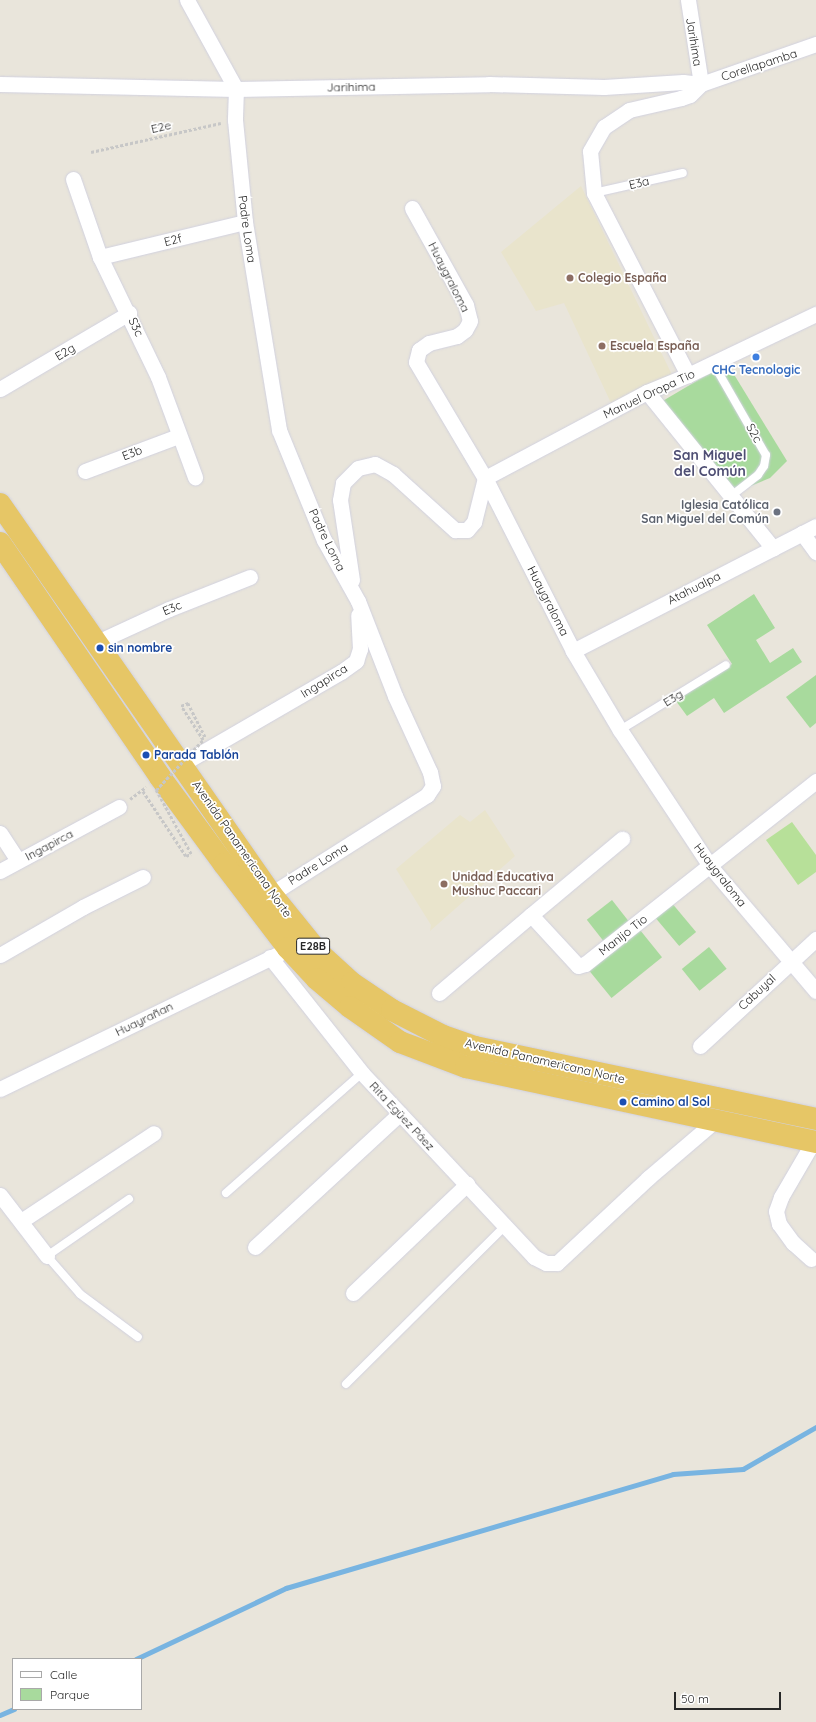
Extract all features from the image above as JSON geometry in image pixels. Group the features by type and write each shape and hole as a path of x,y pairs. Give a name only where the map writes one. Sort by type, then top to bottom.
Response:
{"highway":[{"name":"Avenida Panamericana Norte","path":"0,504 95,643 182,764 271,894 333,968 392,1010 443,1036 476,1047 816,1119"},
{"name":"Avenida Panamericana Norte","path":"0,543 279,953 316,979 350,1007 400,1042 433,1056 481,1070 814,1142"}],"street":[{"path":"187,0 236,89"},
{"name":"Jarihima","path":"688,0 701,84 697,90 686,96 629,110 604,127 590,151 594,193 688,375"},
{"name":"Corellapamba","path":"701,84 816,44"},
{"name":"Jarihima","path":"0,84 236,89 489,84 604,87 683,82 701,84"},
{"name":"Padre Loma","path":"236,89 235,120 245,222 279,430 324,540 358,601 395,696 430,772 433,786 427,795 271,894"},
{"name":"S3c","path":"73,179 100,257 129,313 158,377 178,436 195,477"},
{"name":"Huaygraloma","path":"412,208 466,305 470,321 465,330 457,336 429,343 419,350 416,362 485,478 573,651 620,730 710,866 816,991"},
{"name":"E2f","path":"100,257 245,222"},
{"name":"E2g","path":"0,388 129,313"},
{"name":"Manuel Oropa Tio","path":"485,478 648,392 688,375 816,314"},
{"path":"648,392 773,548"},
{"name":"E3b","path":"85,471 178,436"},
{"name":"Ingapirca","path":"182,764 341,672 356,661 360,649 358,601 349,570 340,500 343,483 358,468 375,464 393,474 455,530 466,530 474,522 485,478"},
{"name":"Atahualpa","path":"573,651 816,526"},
{"path":"802,533 816,552"},
{"name":"E3c","path":"95,643 169,609 250,577"},
{"name":"Manijo Tio","path":"531,915 578,966 582,966 816,781"},
{"name":"Ingapirca","path":"0,871 119,807"},
{"path":"0,833 18,861"},
{"path":"439,993 622,839"},
{"path":"0,955 83,907 143,877"},
{"name":"Cabuyal","path":"700,1046 790,961 816,939"},
{"name":"Rita Egüez Páez","path":"279,953 362,1073 534,1257 546,1263 557,1263 648,1178 716,1120"},
{"name":"Huayrañan","path":"0,1089 279,953"},
{"path":"255,1247 400,1113"},
{"path":"21,1221 154,1133"},
{"path":"811,1259 793,1243 779,1224 776,1211 781,1197 814,1142"},
{"path":"353,1293 467,1184"},
{"path":"0,1195 46,1256"}],"lane":[{"name":"E3a","path":"594,193 683,173"},
{"name":"S2c","path":"713,363 766,455 764,466 758,475 731,496"},
{"name":"E3g","path":"620,730 726,665"},
{"path":"226,1193 362,1073"},
{"path":"129,1199 46,1256 80,1294 138,1336"},
{"path":"346,1384 505,1226"}],"path":[{"name":"E2e","path":"91,152 235,120"},
{"path":"143,791 186,856 191,854 156,790 203,740 181,706 188,703 205,737"},
{"path":"119,807 160,777"}],"shaded area":[{"name":"Colegio España","path":"581,186 673,377 611,403 564,303 536,311 501,252"},
{"name":"Unidad Educativa Mushuc Paccari","path":"485,810 515,856 430,931 431,925 396,869 460,815 470,822"}],"green space":[{"path":"727,363 787,461 770,478 734,493 661,402"},
{"path":"754,594 775,628 756,640 770,663 793,648 802,662 724,713 714,698 687,716 676,701 732,664 707,625"},
{"path":"816,675 816,723 810,728 786,697"},
{"path":"792,822 816,855 816,872 798,885 766,840"},
{"path":"612,900 629,922 604,942 587,920"},
{"path":"671,902 696,932 679,946 654,916"},
{"path":"640,930 662,957 612,998 589,971"},
{"path":"709,947 727,969 699,991 682,969"}],"waterway":[{"path":"138,1658 286,1588 673,1474 743,1469 816,1427"},
{"path":"0,1715 12,1710"}],"place":[{"name":"Colegio España","path":"570,278"},
{"name":"Escuela España","path":"602,346"},
{"name":"CHC Tecnologic","path":"756,357"},
{"name":"Iglesia Católica San Miguel del Común","path":"777,512"},
{"name":"sin nombre","path":"100,648"},
{"name":"Parada Tablón","path":"146,755"},
{"name":"Unidad Educativa Mushuc Paccari","path":"444,884"},
{"name":"Camino al Sol","path":"623,1102"}],"district":[{"name":"San Miguel del Común","path":"710,464"}]}
